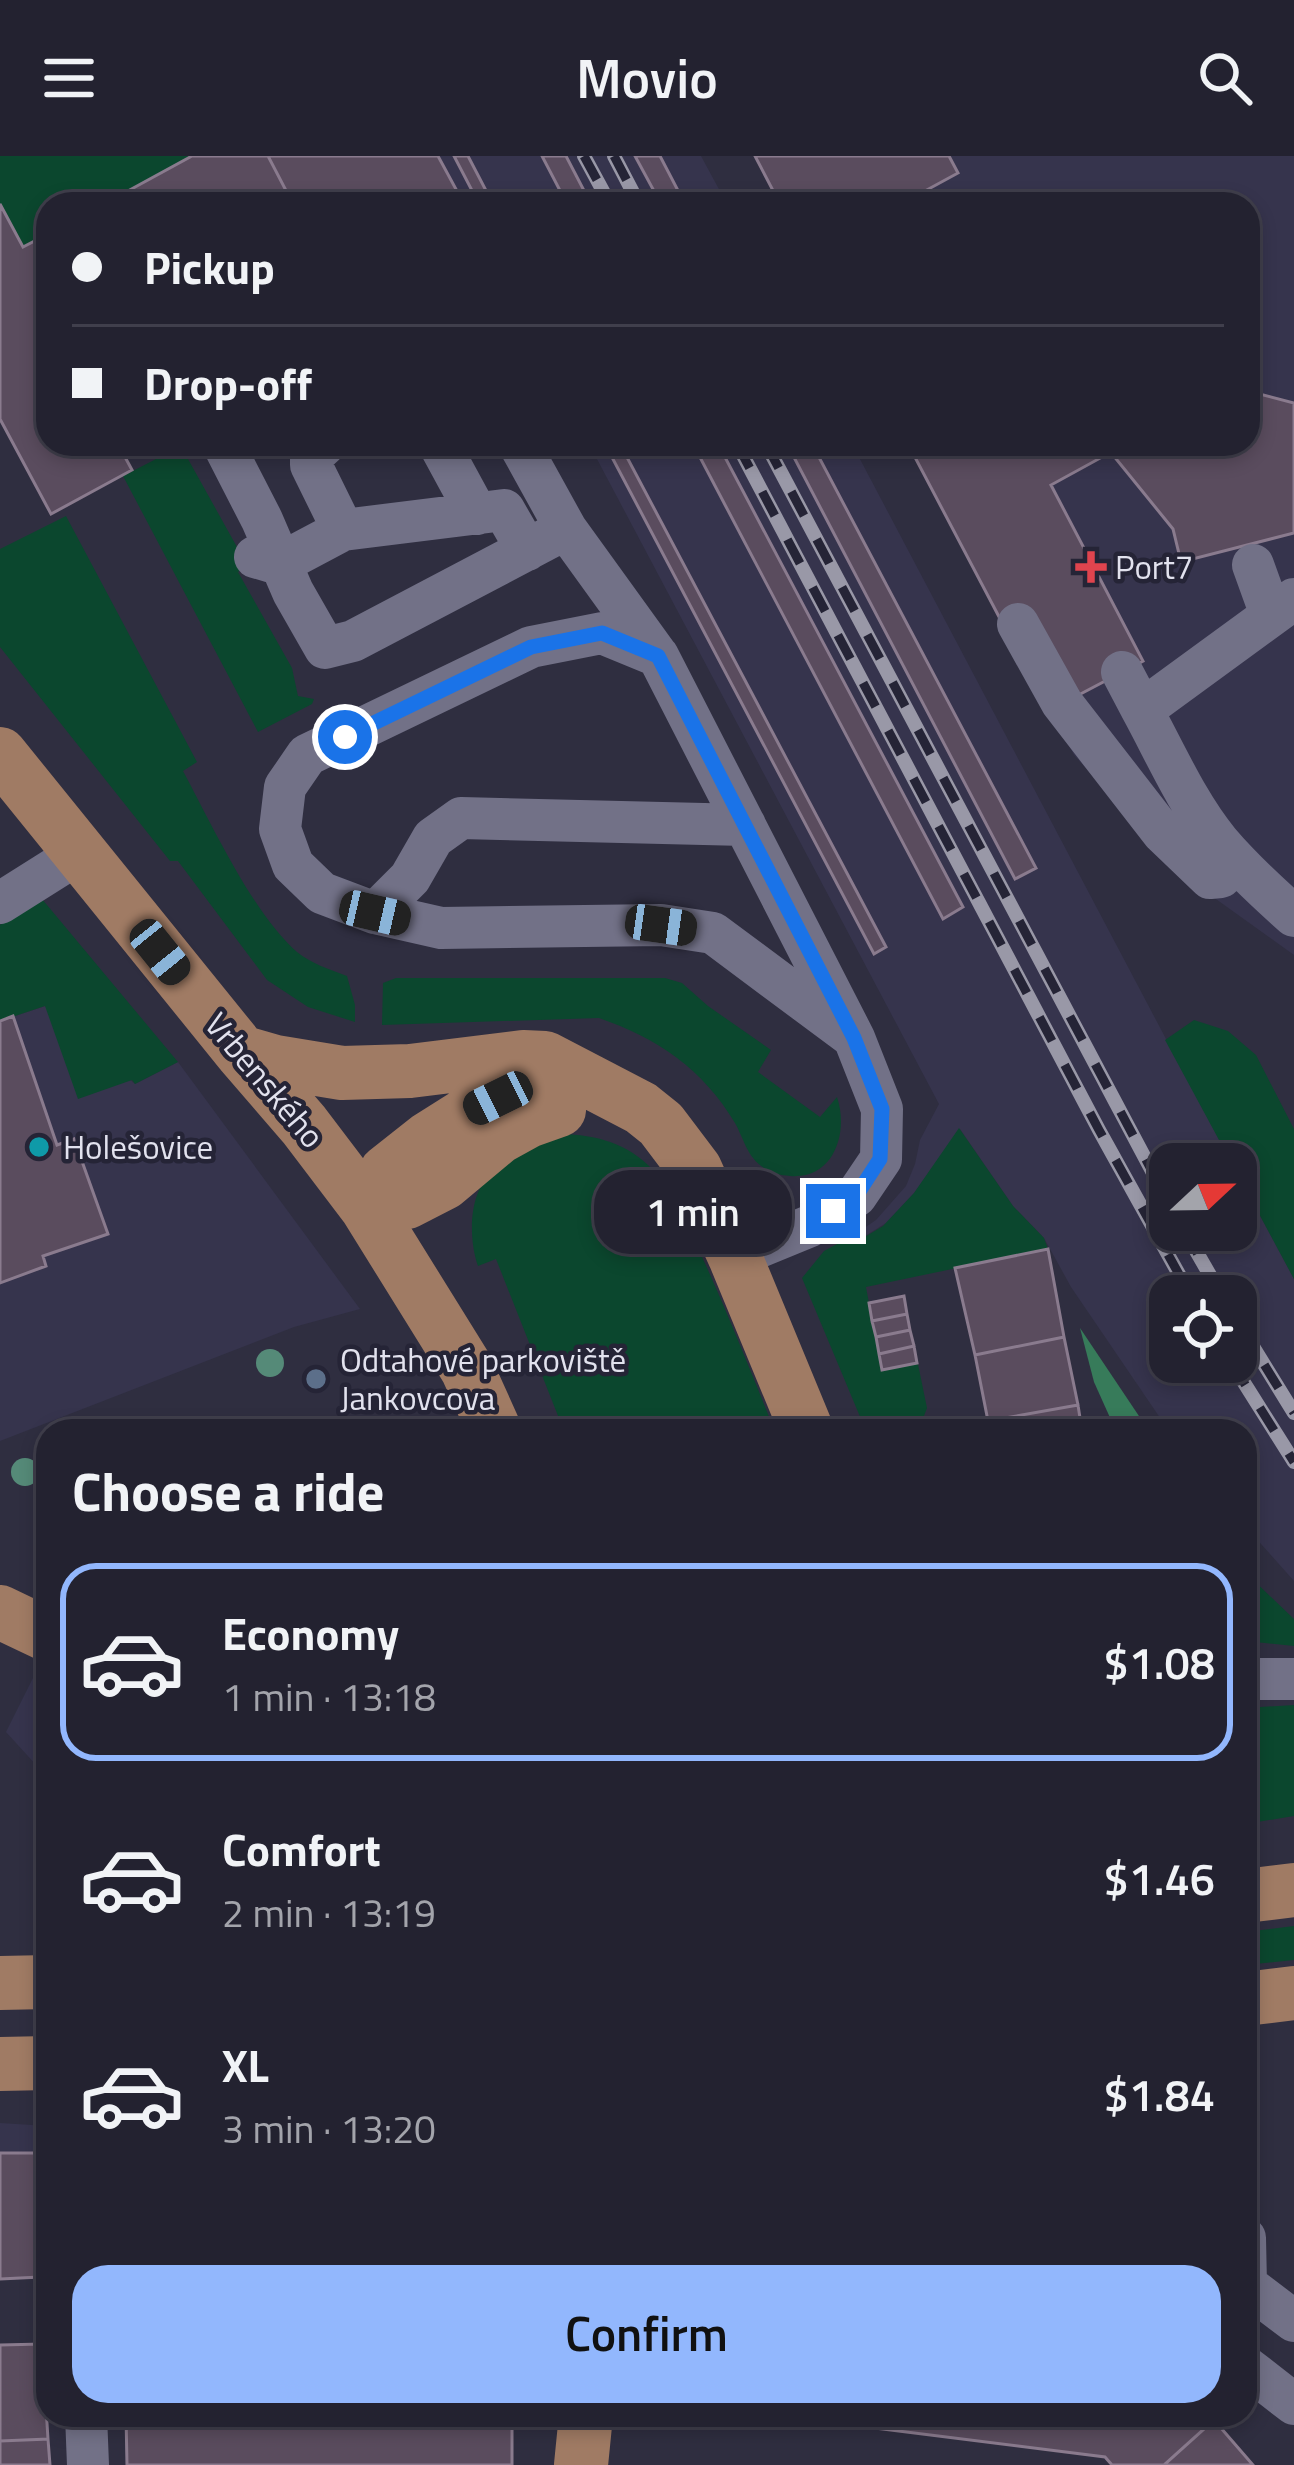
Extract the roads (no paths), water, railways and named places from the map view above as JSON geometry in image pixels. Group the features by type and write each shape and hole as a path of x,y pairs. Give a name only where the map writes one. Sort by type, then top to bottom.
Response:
{"main road":[{"name":"Vrbenského","path":"9,777 81,853 368,1208 466,1369 489,1419"},
{"path":"241,1052 342,1072 410,1071 545,1058 620,1094 661,1124 695,1169 802,1419"},
{"path":"368,1208 407,1202 444,1183 500,1137 528,1121 620,1094"},
{"path":"0,1612 36,1629"},
{"path":"1257,1895 1294,1891"},
{"path":"0,1983 36,1982"},
{"path":"1257,1998 1294,1993"},
{"path":"0,2064 36,2062"},
{"path":"581,2465 585,2427"}],"street":[{"path":"200,456 254,556 279,564 344,530 504,510 527,550"},
{"path":"229,456 279,564 325,648 353,641 566,529"},
{"path":"313,456 311,465 344,530"},
{"path":"446,456 477,514"},
{"path":"526,456 566,529 658,656 854,1038 882,1109 880,1159 856,1196 810,1226 735,1257"},
{"path":"1253,565 1282,607 1132,691 1186,794 1217,840 1294,916"},
{"path":"1018,624 1062,703 1162,832 1210,878 1221,877 1236,861"},
{"path":"658,656 602,633 531,647 308,755 285,787 280,829 293,866 322,893 375,913 441,928 661,925 713,933 854,1038"},
{"path":"375,913 410,878 433,838 461,818 745,825"},
{"path":"2,902 81,853"},
{"path":"1257,1679 1294,1679"},
{"path":"1257,2294 1294,2321"},
{"path":"1257,2375 1294,2404"},
{"path":"86,2427 88,2465"}],"railway":[{"path":"584,156 604,192"},
{"path":"614,156 633,192"},
{"path":"743,456 1179,1275"},
{"path":"772,456 1149,1165"},
{"path":"1196,1251 1210,1275"},
{"path":"1257,1353 1294,1413"},
{"path":"1244,1383 1294,1462"}],"place":[{"name":"Port7","path":"1091,567"},
{"name":"Holešovice","path":"39,1147"},
{"name":"Odtahové parkoviště Jankovcova","path":"316,1379"}]}
